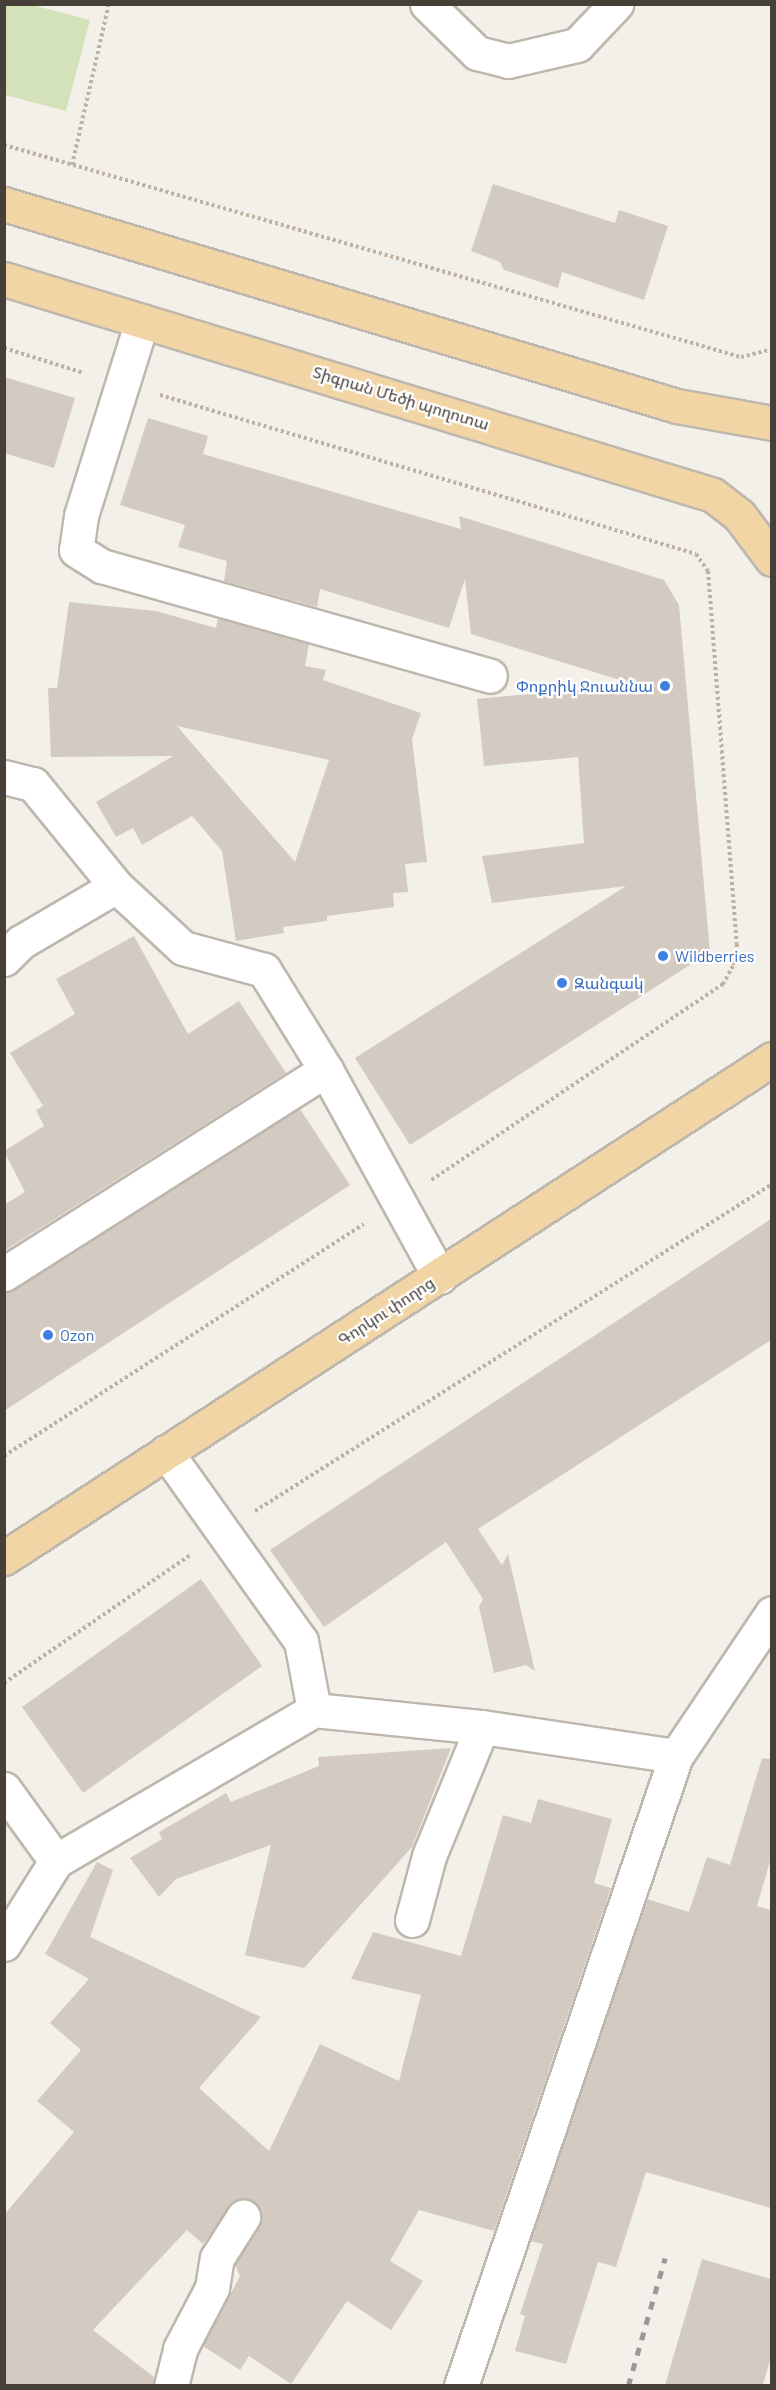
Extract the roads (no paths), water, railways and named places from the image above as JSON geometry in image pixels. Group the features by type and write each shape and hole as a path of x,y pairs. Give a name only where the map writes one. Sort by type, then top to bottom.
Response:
{"main road":[{"path":"4,204 677,406 771,423"},
{"name":"Տիգրան Մեծի պողոտա","path":"4,279 713,495 739,515 771,558"},
{"name":"Գորկու փողոց","path":"4,1558 440,1277 770,1058"}],"street":[{"path":"427,4 477,53 508,61 577,45 616,4"},
{"path":"142,321 81,516 76,550 102,566 490,675"},
{"path":"4,777 33,784 116,886 183,948 264,969 326,1070 440,1277"},
{"path":"4,959 21,942 116,886"},
{"path":"4,1274 326,1070"},
{"path":"166,1452 301,1641 315,1710"},
{"path":"461,2385 676,1756 771,1613"},
{"path":"4,1944 56,1861 315,1710 482,1727 676,1756"},
{"path":"412,1920 429,1856 482,1727"},
{"path":"4,1789 56,1861"},
{"path":"171,2385 180,2349 212,2288 217,2258 243,2217"}],"railway":[{"path":"628,2386 665,2258"}],"place":[{"name":"Փոքրիկ Ջուաննա","path":"665,686"},
{"name":"Wildberries","path":"663,956"},
{"name":"Զանգակ","path":"562,983"},
{"name":"Ozon","path":"48,1335"}]}
